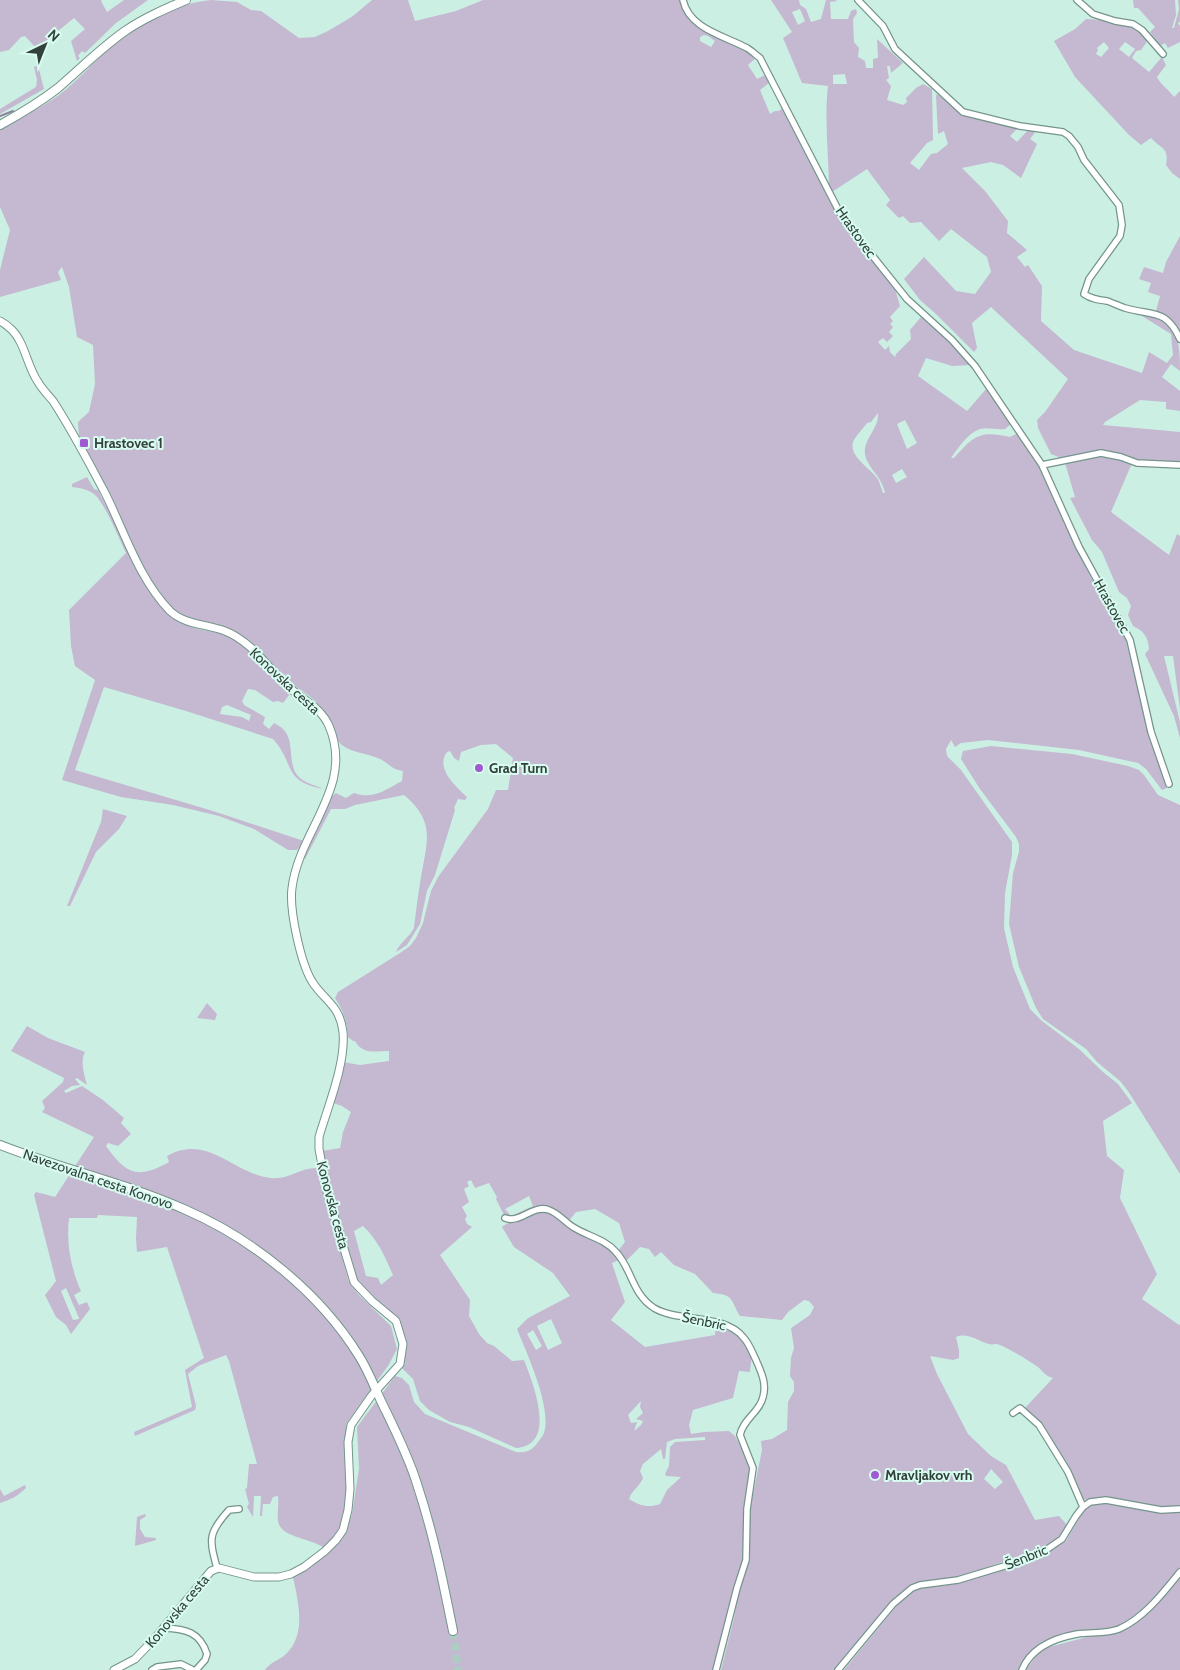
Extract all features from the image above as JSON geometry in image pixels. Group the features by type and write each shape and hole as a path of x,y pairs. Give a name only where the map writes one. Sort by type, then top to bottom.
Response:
{"main road":[{"path":"0,125 28,110 57,89 126,30 160,10 186,0"},
{"name":"Navezovalna cesta Konovo","path":"0,1145 162,1200 187,1210 224,1229 260,1252 294,1279 329,1316 360,1357 398,1437 417,1483 438,1557 453,1631"}],"street":[{"name":"Hrastovec","path":"683,0 694,21 714,34 748,49 760,58 843,218 907,299 952,340 975,366 1042,465 1097,582 1130,640 1151,732 1169,784"},
{"path":"858,0 883,26 895,49 963,112 1020,126 1063,132 1069,136 1078,147 1084,160 1119,205 1122,225 1120,236 1089,279 1084,294 1088,297 1125,308 1156,313 1170,321 1180,339"},
{"path":"1077,0 1093,14 1133,24 1142,30 1163,54"},
{"name":"Konovska cesta","path":"0,321 11,329 18,338 33,373 75,438 105,493 150,584 171,612 183,620 224,631 240,640 291,690 309,701 321,713 329,726 334,744 336,771 332,787 296,866 292,890 299,946 308,974 314,986 338,1012 343,1032 342,1058 319,1137 319,1149 327,1192 354,1282 372,1301 396,1321 403,1344 400,1364 376,1390 351,1425 348,1442 350,1489 348,1510 343,1530 336,1540 304,1567 292,1574 279,1578 254,1577 217,1568 211,1571 164,1628 135,1659 114,1670"},
{"path":"1042,465 1102,453 1137,463 1180,465"},
{"name":"Šenbric","path":"505,1218 510,1220 516,1219 538,1209 551,1210 573,1227 609,1245 617,1252 638,1293 661,1312 719,1323 733,1328 745,1338 761,1372 764,1381 763,1397 760,1405 745,1422 740,1435 753,1468 747,1509 746,1560 716,1670"},
{"path":"1013,1413 1020,1408 1039,1425 1068,1472 1083,1507 1090,1502 1106,1500 1161,1510 1180,1509"},
{"name":"Šenbric","path":"838,1670 893,1604 912,1588 920,1585 958,1580 1024,1560 1043,1552 1062,1539 1083,1507"},
{"path":"217,1568 211,1541 218,1523 229,1510 239,1509"},
{"path":"1022,1670 1034,1653 1044,1645 1059,1638 1118,1630 1137,1619 1180,1572"},
{"path":"152,1670 157,1667 181,1664 195,1670 208,1654 202,1642 191,1633 177,1628 164,1628"}],"shaded area":[{"path":"0,0 102,0 107,12 124,0 148,0 116,23 85,53 82,51 77,61 71,41 85,29 74,18 40,49 35,47 25,36 21,37 9,50 0,52"},
{"path":"211,0 237,2 251,10 261,11 299,38 315,37 328,31 353,16 372,0 408,0 415,21 456,11 483,0 680,0 692,22 757,57 748,65 757,79 767,74 770,82 760,90 770,114 779,111 783,107 835,209 895,289 900,306 890,317 893,321 890,324 893,327 889,332 893,336 887,342 883,338 878,342 885,350 889,346 890,352 895,357 911,339 910,330 921,317 958,349 971,363 969,365 952,366 926,358 918,376 967,411 987,388 1011,424 1005,429 983,428 976,431 964,441 951,458 954,458 967,444 978,437 991,434 1010,437 1018,433 1039,467 1091,578 1122,625 1150,739 1161,766 1167,788 1162,790 1146,769 1138,763 1079,750 988,740 961,743 955,747 951,740 946,749 947,756 961,770 1012,842 1012,855 1005,893 1004,928 1013,967 1030,1009 1118,1084 1132,1103 1103,1121 1107,1156 1124,1170 1120,1198 1157,1274 1142,1299 1180,1324 1180,1505 1156,1506 1108,1498 1085,1500 1080,1496 1039,1423 1025,1408 1053,1378 1027,1360 1000,1345 990,1344 968,1336 956,1337 959,1358 953,1360 930,1356 937,1374 968,1434 991,1456 1006,1465 1035,1520 1059,1516 1068,1526 1064,1536 1044,1550 999,1563 964,1576 914,1583 904,1590 877,1619 837,1670 721,1670 734,1618 740,1583 750,1555 750,1509 762,1450 761,1441 772,1439 787,1430 788,1402 794,1391 794,1382 790,1376 791,1358 794,1348 791,1328 810,1315 814,1307 809,1301 804,1300 788,1312 782,1320 740,1316 729,1297 713,1293 695,1274 674,1265 661,1252 655,1257 649,1249 640,1247 625,1262 618,1251 625,1242 619,1223 595,1209 576,1212 568,1222 552,1209 542,1207 508,1217 503,1213 489,1183 475,1188 471,1180 467,1182 469,1186 464,1189 469,1202 462,1207 467,1216 465,1219 467,1224 472,1227 440,1255 470,1300 469,1316 479,1334 487,1343 494,1346 512,1361 524,1360 539,1412 539,1425 536,1437 529,1445 516,1448 469,1427 450,1422 429,1410 420,1401 413,1379 402,1368 405,1363 405,1340 400,1321 369,1292 351,1283 324,1166 322,1151 340,1148 343,1132 351,1112 333,1103 343,1062 360,1065 389,1061 389,1051 374,1052 366,1050 348,1037 344,1016 335,998 338,992 400,953 410,946 416,938 423,923 431,891 438,877 488,809 496,790 508,790 513,758 496,744 481,745 461,752 459,761 454,758 450,751 447,752 443,764 445,770 452,782 467,797 465,800 458,799 454,808 455,810 435,875 427,891 420,924 407,945 396,952 414,928 427,842 425,823 421,814 404,795 355,805 345,809 331,809 305,859 302,858 331,797 336,793 346,798 354,793 373,795 379,793 402,781 403,771 395,769 380,759 342,745 337,740 334,729 320,706 302,690 287,683 242,638 230,629 196,623 175,610 167,602 149,577 79,439 78,422 89,412 95,384 93,345 77,337 69,287 62,267 58,272 61,280 0,297 0,270 10,230 0,207 0,129 38,109 59,95 112,45 134,28 158,15 198,2","holes":["708,36 715,41 711,47 700,41 700,37","878,413 878,419 866,444 865,454 866,459 881,482 885,493 883,493 877,478 854,453 854,439 867,423 871,422","905,420 917,443 907,449 897,424","902,469 907,477 896,483 892,475","529,1196 533,1206 511,1216 505,1209","363,1226 377,1243 393,1275 381,1285 378,1278 366,1276 354,1231","991,1469 1003,1482 995,1489 984,1479"]},
{"path":"771,0 799,0 800,5 806,9 811,22 821,19 826,0 836,0 830,2 831,19 848,19 851,11 856,9 857,13 853,19 854,42 859,48 858,57 865,61 866,68 873,68 873,59 878,58 877,39 903,63 891,73 890,66 887,66 889,78 886,80 891,86 887,100 903,105 907,102 906,98 923,84 932,89 933,140 927,143 910,163 919,170 931,154 937,153 948,144 944,131 938,134 937,94 967,117 1018,128 1010,136 1017,142 1029,129 1036,131 1030,139 1037,144 1021,178 1003,165 991,162 962,168 985,191 1008,221 1007,233 1027,250 1017,257 1025,267 1028,265 1042,286 1041,321 1074,350 1142,373 1149,352 1167,363 1173,355 1171,334 1142,316 1141,312 1159,317 1173,330 1178,343 1180,371 1171,364 1162,377 1180,391 1180,411 1166,409 1166,402 1140,400 1103,425 1180,432 1180,462 1136,461 1107,452 1064,459 1051,454 1038,428 1037,420 1045,412 1068,379 991,307 972,323 977,348 974,352 920,300 904,279 924,257 956,291 975,294 991,272 987,257 951,229 939,241 921,222 910,223 903,216 899,218 886,205 890,200 867,169 832,192 829,191 828,86 802,83 783,38 792,32","holes":["800,9 805,21 798,25 792,12","845,74 847,84 833,84 833,75"]},
{"path":"1133,0 1175,0 1176,15 1172,28 1174,28 1179,9 1178,0 1180,0 1180,22 1178,23 1180,26 1180,42 1168,48 1165,43 1160,46 1150,32 1155,27 1138,8 1134,8"},
{"path":"1086,19 1104,20 1135,27 1148,37 1141,50 1136,51 1132,58 1149,72 1162,57 1166,65 1157,77 1158,79 1174,97 1180,91 1180,179 1166,165 1167,159 1164,149 1151,138 1141,145 1129,135 1075,77 1054,41 1075,29","holes":["1104,42 1109,48 1101,57 1096,54 1097,48","1125,42 1135,49 1129,57 1119,49"]},
{"path":"38,65 44,89 0,114 0,109 36,87 37,80 34,67"},
{"path":"1180,236 1180,333 1170,320 1156,311 1160,296 1148,292 1151,283 1139,279 1144,267 1163,273 1166,262"},
{"path":"1103,456 1115,457 1132,463 1111,512 1169,555 1177,534 1180,536 1180,709 1173,656 1164,656 1180,722 1180,738 1174,716 1145,654 1149,649 1148,641 1143,632 1133,626 1128,615 1131,606 1127,598 1119,592 1102,552 1092,540 1070,498 1075,497 1065,463"},
{"path":"87,477 94,489 98,490 148,586 164,610 183,624 225,635 240,643 270,671 290,694 283,703 273,702 255,690 248,689 242,701 244,705 265,717 263,724 269,729 274,723 283,729 289,741 293,765 298,776 323,789 310,786 295,776 273,739 104,687 75,770 213,811 304,841 297,850 288,850 254,829 219,816 173,805 121,797 62,780 95,680 75,666 71,646 69,610 126,553 112,522 98,498 89,491 72,487 72,484","holes":["227,705 251,715 249,721 242,717 220,714 222,707"]},
{"path":"991,746 1072,754 1128,766 1139,770 1158,795 1180,805 1180,1174 1120,1081 1097,1062 1086,1049 1043,1019 1036,1008 1019,967 1009,924 1013,873 1019,852 1019,844 961,759 963,751"},
{"path":"103,809 127,816 119,829 96,852 70,906 67,906 101,822"},
{"path":"207,1003 217,1014 215,1020 197,1018"},
{"path":"27,1026 48,1038 85,1052 83,1064 87,1085 77,1078 75,1079 80,1085 72,1086 64,1091 66,1093 82,1086 103,1100 124,1118 121,1123 131,1134 118,1146 108,1143 106,1146 120,1163 133,1171 140,1172 158,1168 169,1162 167,1156 182,1150 195,1149 220,1157 257,1175 271,1178 283,1177 316,1168 318,1171 349,1282 360,1296 391,1326 397,1349 388,1366 346,1424 352,1451 343,1527 332,1542 324,1548 284,1531 280,1526 278,1517 278,1496 273,1497 270,1504 263,1504 262,1516 260,1516 261,1496 254,1496 253,1517 247,1507 249,1504 245,1489 247,1488 249,1464 257,1464 226,1355 198,1366 188,1374 196,1406 195,1410 135,1436 134,1432 192,1407 185,1370 204,1358 167,1247 137,1252 137,1217 98,1215 97,1218 69,1218 70,1256 74,1274 81,1291 74,1295 79,1305 87,1302 90,1309 71,1334 66,1325 56,1317 45,1295 56,1281 34,1195 36,1192 55,1197 94,1137 42,1112 45,1108 42,1101 63,1082 64,1078 11,1051","holes":["66,1288 79,1318 73,1320 61,1291"]},
{"path":"542,1210 609,1247 619,1260 612,1263 625,1302 611,1320 645,1347 715,1335 716,1324 738,1336 749,1350 751,1358 750,1372 739,1371 733,1398 693,1410 689,1425 691,1434 729,1431 735,1436 750,1464 751,1472 745,1553 714,1670 265,1670 286,1654 293,1646 297,1637 299,1607 293,1577 327,1554 339,1543 346,1531 352,1514 359,1469 357,1427 395,1376 402,1378 409,1385 414,1402 425,1414 516,1452 526,1452 531,1449 543,1435 546,1422 542,1395 517,1329 528,1318 570,1296 553,1273 514,1247 502,1227","holes":["551,1319 562,1343 548,1350 537,1326","533,1330 542,1346 536,1350 527,1334","641,1401 640,1407 643,1413 636,1419 643,1421 634,1431 637,1422 631,1423 628,1415","705,1437 705,1440 675,1442 670,1447 669,1466 665,1474 666,1476 681,1477 667,1490 660,1504 644,1506 629,1499 643,1478 640,1471 643,1464 661,1449 663,1459 665,1459 667,1442 675,1439"]},
{"path":"25,1485 26,1488 20,1493 0,1503 0,1489 4,1496"},
{"path":"1102,1503 1180,1513 1180,1567 1177,1574 1163,1592 1123,1623 1116,1627 1043,1645 1020,1670 844,1670 903,1598 921,1587 963,1580 1044,1554 1066,1541 1087,1508 1093,1504"},
{"path":"145,1514 146,1516 140,1520 140,1529 145,1537 156,1538 156,1540 135,1546 137,1517"},
{"path":"1180,1577 1180,1670 1026,1670 1038,1653 1045,1648 1095,1635 1138,1620"}],"waterway":[{"path":"0,116 13,111"}],"tunnel":[{"path":"453,1631 458,1670"}],"place":[{"name":"Hrastovec 1","path":"84,443"},
{"name":"Grad Turn","path":"479,768"},
{"name":"Mravljakov vrh","path":"875,1475"}]}
